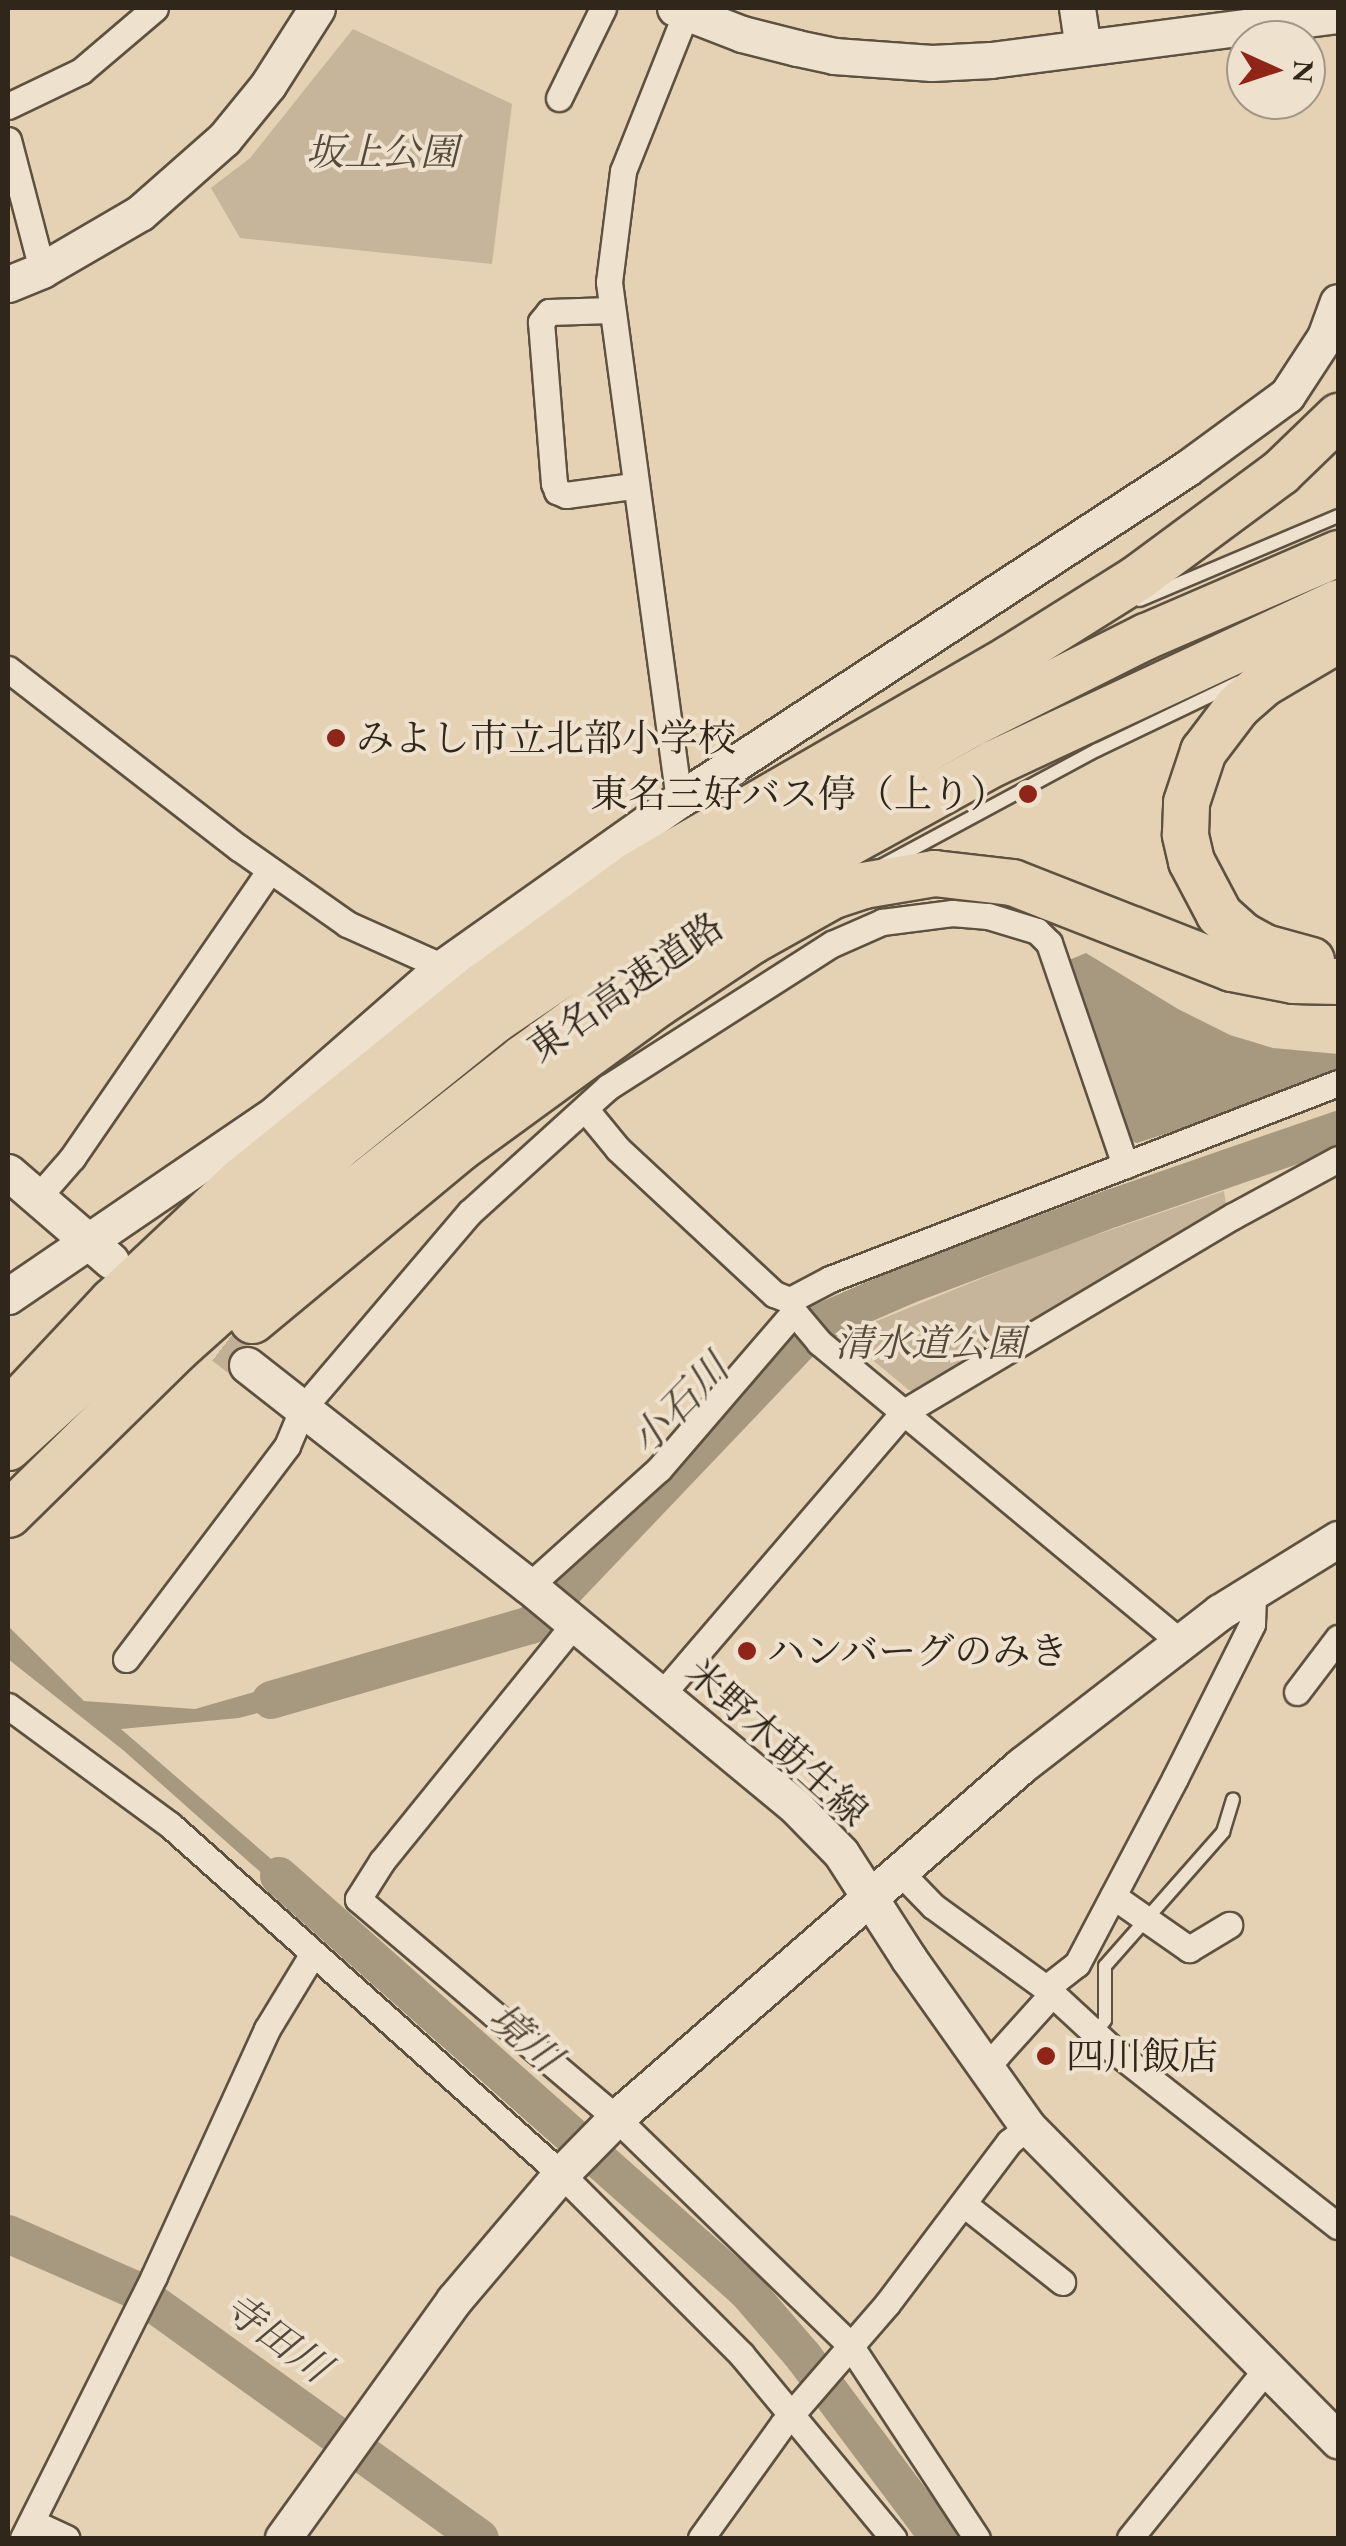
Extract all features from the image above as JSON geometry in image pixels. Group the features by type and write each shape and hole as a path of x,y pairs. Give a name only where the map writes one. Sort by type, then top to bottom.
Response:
{"highway":[{"path":"8,1412 124,1288 240,1180 483,985 636,873 1010,658 1138,577 1280,472 1338,416"},
{"name":"東名高速道路","path":"8,1447 335,1148 494,1020 641,920 809,815 970,724 1146,636 1338,553"},
{"path":"1335,628 1262,684 1216,731 1192,777 1185,834 1204,890 1241,934 1291,958 1338,962"},
{"name":"東名高速道路","path":"8,1514 176,1348 346,1197 522,1058 668,952 846,844 993,763 1335,628"},
{"path":"63,1458 202,1362 460,1148 658,1003 832,894 908,875 994,878 1048,892 1231,968 1293,980 1338,981"}],"street":[{"path":"8,106 81,70 154,8"},
{"path":"8,284 42,270 140,213 224,139 268,84 317,8"},
{"path":"558,98 603,8"},
{"path":"1077,8 1083,48"},
{"path":"678,800 608,282 624,171 680,10 797,48 881,61 992,60 1338,14"},
{"path":"8,140 42,270"},
{"path":"8,1296 98,1250 276,1112 443,967 678,800 1186,468 1272,405 1286,394 1324,337 1338,302"},
{"path":"610,310 549,312 541,322 554,483 557,491 566,495 633,486"},
{"path":"8,669 346,924 443,967"},
{"path":"38,1196 72,1158 270,870"},
{"path":"126,1659 286,1446 303,1408 470,1212 608,1087 832,944 882,922 916,915 970,914 1008,920 1038,931 1049,943 1125,1164"},
{"path":"530,1586 659,1470 795,1311 830,1278 1338,1083"},
{"path":"586,1110 618,1149 795,1311 819,1342 1181,1643"},
{"path":"662,1694 904,1412 1233,1216 1338,1159"},
{"path":"8,1172 98,1250"},
{"name":"米野木莇生線","path":"248,1366 530,1586 796,1807 841,1852 1028,2126 1338,2440"},
{"path":"283,2538 454,2300 561,2174 616,2118 1022,1765 1253,1590 1338,1539"},
{"path":"982,2063 997,2054 1077,1964 1252,1624 1253,1590"},
{"path":"571,1622 382,1861 358,1899 616,2118 848,2349 977,2538"},
{"path":"1297,1692 1338,1638"},
{"path":"8,1706 170,1825 561,2174 796,2412 893,2538"},
{"path":"899,1871 933,1906 1049,1991 1094,2032 1338,2226"},
{"path":"1113,1896 1148,1916 1189,1949 1229,1925"},
{"path":"66,2538 28,2530 154,2276 267,2029 312,1955"},
{"path":"700,2538 796,2412 965,2206 1009,2142 1028,2126"},
{"path":"965,2206 1062,2282"},
{"path":"1130,2538 1267,2368"}],"lane":[{"path":"1125,606 1338,516"},
{"path":"1010,658 1109,614"},
{"path":"832,894 1097,750 1335,628"},
{"path":"1094,2032 1105,2020 1104,1966 1223,1832 1233,1800"}],"green space":[{"name":"坂上公園","path":"353,29 512,104 492,264 240,238 211,188 250,158"},
{"name":"清水道公園","path":"1224,1191 1227,1211 924,1394 909,1390 842,1335 1052,1250"}],"shaded area":[{"path":"1086,953 1178,1009 1230,1035 1273,1048 1338,1054 1338,1073 1262,1103 1137,1143 1130,1141 1069,960"},
{"path":"8,1626 84,1701 195,1709 317,1674 325,1695 239,1718 121,1729 322,1903 311,1917 123,1750 8,1659"}],"waterway":[{"name":"小石川","path":"271,1700 531,1625 818,1324 905,1286 1113,1208 1338,1130"},
{"name":"境川","path":"279,1876 747,2291 803,2356 939,2538"},
{"name":"寺田川","path":"8,2234 133,2289 480,2538"}],"tunnel":[{"path":"181,1314 247,1365"}],"place":[{"name":"みよし市立北部小学校","path":"336,738"},
{"name":"東名三好バス停（上り）","path":"1028,794"},
{"name":"ハンバーグのみき","path":"747,1651"},
{"name":"四川飯店","path":"1046,2056"}]}
